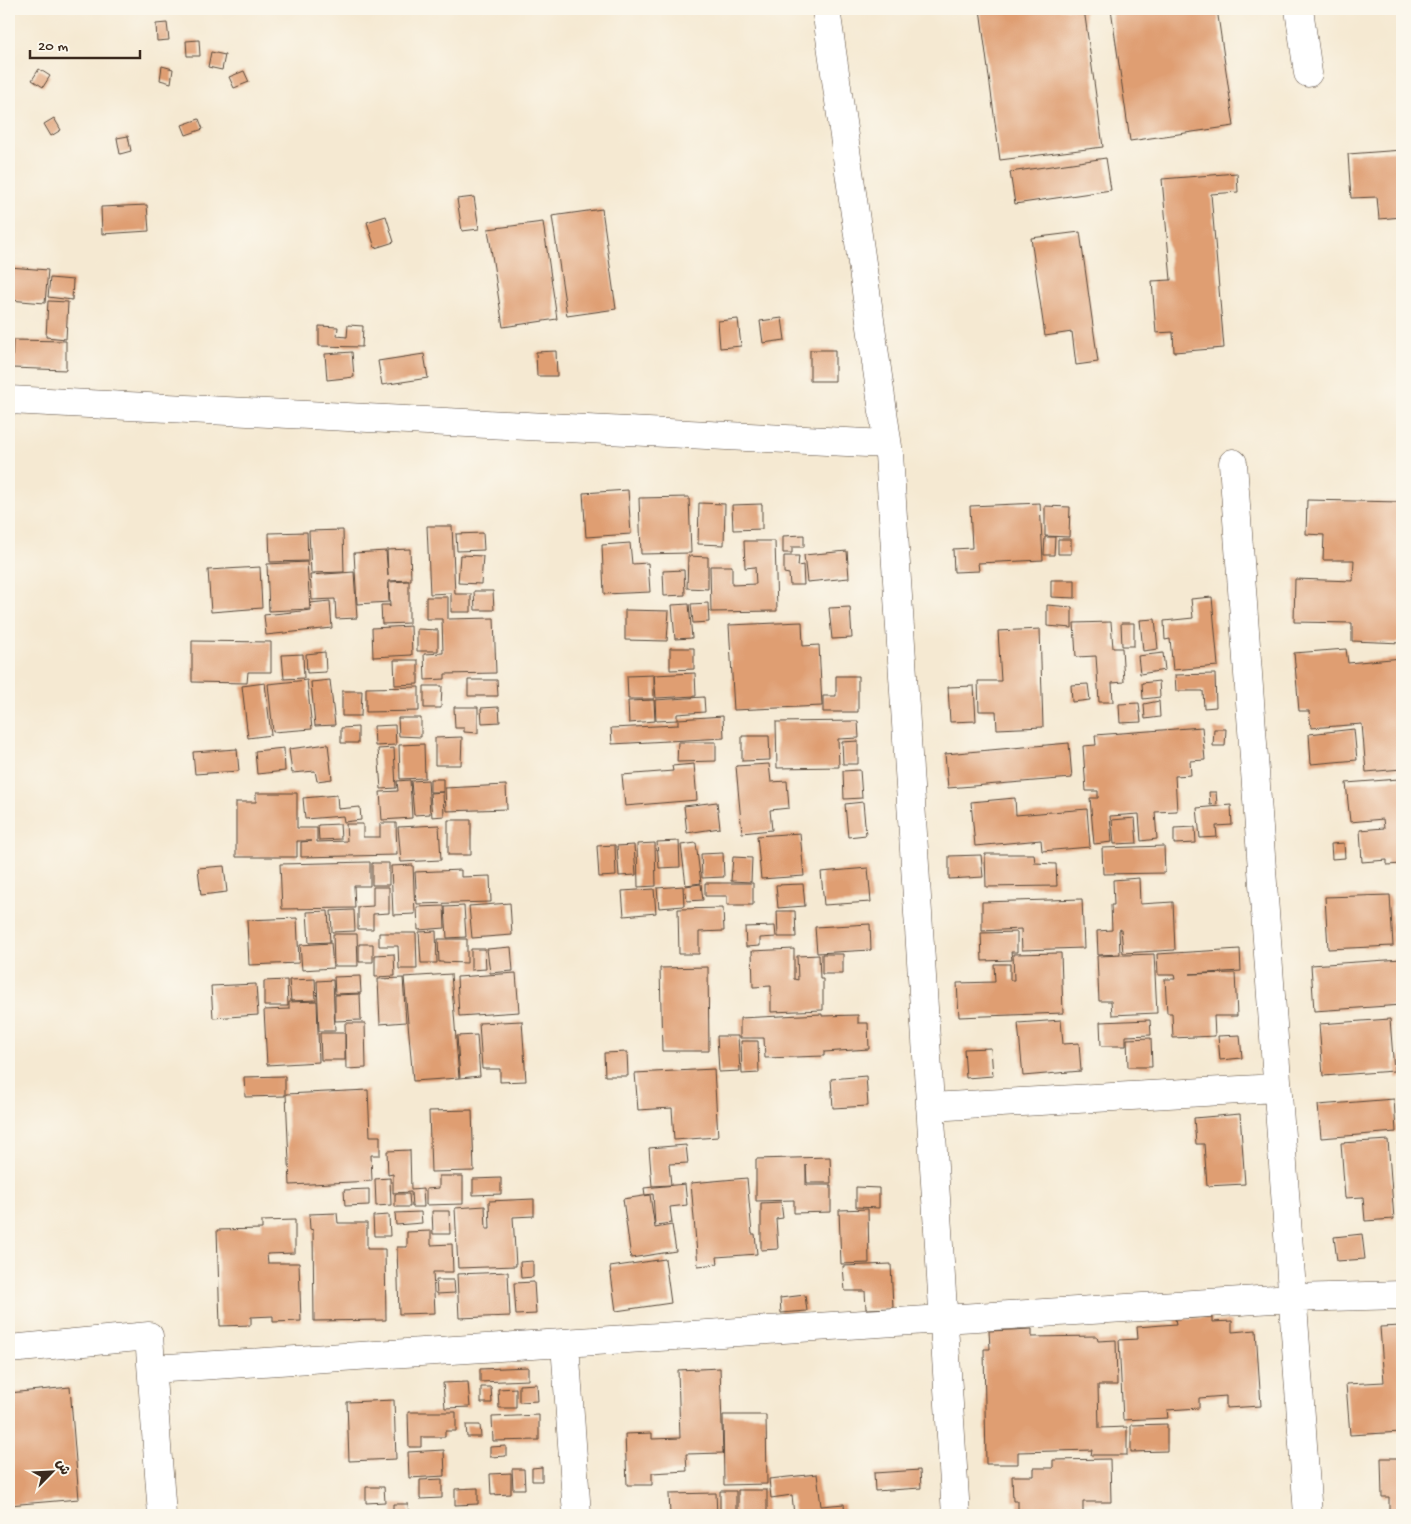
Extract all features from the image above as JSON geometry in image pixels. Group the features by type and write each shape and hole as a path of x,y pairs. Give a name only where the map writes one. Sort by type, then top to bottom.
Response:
{"street":[{"path":"826,9 887,444 956,1515"},
{"path":"1299,9 1308,73"},
{"path":"9,400 887,444"},
{"path":"1233,463 1308,1515"},
{"path":"930,1107 1277,1088"},
{"path":"152,1369 1292,1298 1402,1295"},
{"path":"9,1349 149,1336 162,1515"},
{"path":"566,1344 577,1515"}],"building":[{"path":"980,9 1084,9 1103,147 1000,160"},
{"path":"1111,9 1217,9 1234,126 1130,141"},
{"path":"167,23 169,40 157,41 156,24"},
{"path":"199,40 200,56 187,56 186,41"},
{"path":"211,52 225,55 222,70 208,67"},
{"path":"162,66 173,69 171,83 160,80"},
{"path":"39,69 50,76 43,87 32,80"},
{"path":"244,71 249,82 234,88 229,77"},
{"path":"54,118 61,130 51,136 44,124"},
{"path":"199,119 203,129 186,135 182,125"},
{"path":"128,136 131,151 120,154 117,138"},
{"path":"1402,150 1402,217 1379,219 1377,197 1351,198 1348,154"},
{"path":"1106,158 1111,190 1015,204 1010,172"},
{"path":"1237,173 1238,192 1211,194 1224,348 1174,352 1173,332 1156,333 1152,281 1171,280 1162,179"},
{"path":"474,197 479,229 462,231 457,199"},
{"path":"147,205 149,231 102,234 101,207"},
{"path":"602,209 616,309 567,316 552,216"},
{"path":"386,216 394,242 375,248 367,222"},
{"path":"543,222 557,319 503,327 488,229"},
{"path":"1080,232 1098,362 1076,365 1072,332 1045,336 1031,238"},
{"path":"9,267 48,270 45,303 9,300"},
{"path":"50,278 73,280 72,300 48,297"},
{"path":"48,301 68,302 66,339 46,337"},
{"path":"782,318 785,340 763,343 760,321"},
{"path":"738,319 741,346 720,348 718,321"},
{"path":"348,325 363,326 362,347 319,346 319,326 338,327 337,336 347,337"},
{"path":"13,340 66,341 66,370 12,368"},
{"path":"810,350 835,350 835,381 810,381"},
{"path":"556,351 557,376 537,376 536,352"},
{"path":"352,352 354,377 327,380 325,354"},
{"path":"424,354 428,378 382,385 378,361"},
{"path":"628,490 631,534 586,537 583,493"},
{"path":"689,497 691,553 641,554 639,498"},
{"path":"1307,500 1402,502 1402,643 1352,641 1352,623 1294,622 1295,579 1353,581 1354,560 1323,560 1324,535 1306,534"},
{"path":"699,503 725,504 724,545 698,544"},
{"path":"1040,503 1043,560 978,563 979,571 954,572 953,549 972,548 970,506"},
{"path":"762,504 762,529 733,530 732,505"},
{"path":"1045,506 1070,507 1069,537 1045,536"},
{"path":"427,526 452,526 455,594 471,594 471,612 451,612 451,593 430,594"},
{"path":"343,530 344,572 311,573 309,531"},
{"path":"307,532 308,561 270,562 269,533"},
{"path":"483,533 484,550 457,551 456,534"},
{"path":"804,535 804,547 792,547 792,553 783,553 783,536"},
{"path":"1045,537 1055,537 1054,555 1044,555"},
{"path":"1058,539 1071,539 1071,554 1058,554"},
{"path":"744,541 775,541 777,611 711,612 710,566 732,566 732,585 756,584 755,567 745,568"},
{"path":"630,543 632,564 648,563 650,592 604,594 602,545"},
{"path":"410,549 411,580 388,581 389,602 357,604 354,553 386,551 388,576 387,550"},
{"path":"847,551 849,578 807,582 804,555"},
{"path":"460,555 483,556 481,584 458,583"},
{"path":"688,556 708,557 708,589 687,588"},
{"path":"784,556 799,556 798,566 803,565 804,585 790,585 789,574 784,573"},
{"path":"307,562 310,609 269,611 267,564"},
{"path":"260,567 262,608 211,612 208,570"},
{"path":"684,570 685,595 664,596 663,571"},
{"path":"354,572 357,618 336,619 335,599 312,600 310,575"},
{"path":"1051,580 1075,580 1075,598 1051,597"},
{"path":"409,581 409,623 382,624 381,605 389,605 390,607 389,582"},
{"path":"474,591 493,591 494,610 475,610"},
{"path":"426,597 448,597 448,619 494,618 496,673 445,674 445,679 425,680 424,654 443,653 442,619 426,619"},
{"path":"1212,597 1218,666 1173,670 1170,639 1165,640 1164,621 1193,618 1191,599"},
{"path":"330,601 332,628 266,635 264,615 311,610 310,603"},
{"path":"708,603 709,622 693,623 691,604"},
{"path":"689,604 692,638 675,639 672,605"},
{"path":"1047,605 1072,607 1072,628 1047,626"},
{"path":"850,607 852,638 832,639 829,608"},
{"path":"625,610 669,611 667,641 625,640"},
{"path":"1155,619 1158,649 1143,651 1140,620"},
{"path":"802,622 803,646 819,645 822,706 734,710 729,625"},
{"path":"1111,622 1113,648 1122,648 1124,682 1112,683 1113,702 1099,702 1096,656 1076,657 1074,623"},
{"path":"1121,623 1134,623 1134,646 1122,646"},
{"path":"411,626 412,655 373,657 372,628"},
{"path":"417,629 438,630 438,651 417,651"},
{"path":"1040,629 1043,727 997,729 996,711 979,711 978,681 1001,681 998,631"},
{"path":"192,641 271,642 271,672 248,672 247,683 192,682"},
{"path":"670,648 694,648 694,669 670,670"},
{"path":"1346,649 1348,663 1402,658 1402,769 1366,772 1362,724 1311,728 1309,711 1299,711 1294,653"},
{"path":"325,652 326,672 307,673 306,654"},
{"path":"1163,653 1165,670 1140,674 1138,656"},
{"path":"303,654 304,678 284,679 282,655"},
{"path":"394,660 418,660 418,684 395,685"},
{"path":"695,673 696,696 656,698 654,675"},
{"path":"1215,674 1216,707 1204,708 1203,691 1176,691 1175,675"},
{"path":"654,675 654,699 628,699 627,676"},
{"path":"836,676 858,676 858,712 823,712 823,696 836,696"},
{"path":"307,680 312,729 273,732 268,684"},
{"path":"330,680 335,725 315,726 311,682"},
{"path":"468,680 497,680 498,696 468,696"},
{"path":"1159,681 1160,697 1143,699 1142,683"},
{"path":"265,683 271,735 248,738 242,686"},
{"path":"1088,684 1090,700 1072,702 1071,685"},
{"path":"424,686 442,686 441,708 424,708"},
{"path":"974,686 976,721 950,722 948,687"},
{"path":"419,687 419,711 366,712 366,688"},
{"path":"342,691 362,691 361,716 342,716"},
{"path":"704,697 705,712 677,714 677,720 656,721 655,700"},
{"path":"654,700 655,721 629,723 628,701"},
{"path":"1159,701 1160,717 1145,719 1144,704"},
{"path":"1139,703 1141,722 1120,723 1119,704"},
{"path":"454,707 478,707 478,733 464,732 464,728 455,728"},
{"path":"499,707 500,722 482,723 481,708"},
{"path":"723,716 724,738 612,744 611,728 678,725 678,719"},
{"path":"398,718 421,718 421,737 399,736"},
{"path":"858,721 859,738 838,739 839,767 777,768 776,722"},
{"path":"395,725 396,745 375,746 374,726"},
{"path":"358,727 358,743 341,743 341,728"},
{"path":"1202,727 1205,760 1190,761 1191,775 1175,776 1177,811 1155,812 1157,839 1141,841 1139,814 1110,816 1112,842 1094,844 1090,798 1098,798 1098,791 1086,791 1083,746 1096,745 1095,735"},
{"path":"1214,729 1226,729 1225,746 1213,746"},
{"path":"1354,729 1357,760 1311,764 1309,734"},
{"path":"742,736 769,736 770,760 742,761"},
{"path":"462,737 461,765 435,765 435,738"},
{"path":"858,741 858,764 843,764 842,742"},
{"path":"678,742 716,742 716,761 677,762"},
{"path":"1069,743 1072,778 948,788 945,754"},
{"path":"328,744 332,779 317,781 315,771 292,773 289,749"},
{"path":"424,744 425,778 400,779 399,745"},
{"path":"284,748 285,771 257,774 255,751"},
{"path":"394,748 396,788 381,789 378,749"},
{"path":"237,749 239,771 195,774 193,752"},
{"path":"694,764 697,800 625,806 622,775 673,771 672,766"},
{"path":"769,764 771,782 787,781 789,808 770,810 772,830 742,833 736,766"},
{"path":"860,770 862,798 844,799 843,771"},
{"path":"1402,773 1402,864 1387,865 1387,860 1362,862 1360,830 1384,828 1383,819 1350,822 1346,783 1399,779 1399,774"},
{"path":"430,779 443,779 443,792 430,792"},
{"path":"410,780 412,818 382,820 380,792 398,791 397,781"},
{"path":"428,780 430,814 414,815 411,781"},
{"path":"506,785 507,809 446,811 445,788"},
{"path":"443,792 444,816 432,817 430,793"},
{"path":"1209,792 1216,792 1217,804 1210,805"},
{"path":"256,793 297,793 297,828 317,828 317,842 347,841 346,824 363,824 363,837 380,837 380,823 396,823 397,855 301,857 301,842 312,841 297,841 297,857 236,857 236,802 256,802"},
{"path":"337,795 338,809 360,807 361,820 344,822 343,816 305,819 303,798"},
{"path":"1015,798 1016,815 1087,809 1090,847 1042,851 1041,840 975,846 971,802"},
{"path":"717,802 720,828 687,833 684,806"},
{"path":"863,802 866,835 848,837 845,804"},
{"path":"1231,805 1232,825 1216,826 1217,837 1200,838 1197,808"},
{"path":"1135,818 1137,843 1114,844 1112,820"},
{"path":"448,820 471,820 471,855 448,855"},
{"path":"340,824 341,839 319,840 318,825"},
{"path":"439,825 441,860 401,862 398,827"},
{"path":"1195,827 1196,843 1174,844 1174,828"},
{"path":"800,833 804,876 761,879 757,836"},
{"path":"679,841 680,867 659,868 657,842"},
{"path":"655,843 656,886 638,887 637,844"},
{"path":"696,843 701,883 686,885 681,845"},
{"path":"1344,843 1345,858 1332,859 1331,844"},
{"path":"615,845 616,876 599,877 597,846"},
{"path":"634,845 636,875 619,876 617,846"},
{"path":"1164,846 1165,873 1103,874 1102,848"},
{"path":"723,853 724,877 702,878 701,854"},
{"path":"985,854 1034,854 1035,863 1056,864 1057,886 986,887"},
{"path":"981,855 983,877 949,879 949,856"},
{"path":"733,857 752,858 751,882 731,881"},
{"path":"370,862 370,886 354,886 355,908 282,909 280,864"},
{"path":"372,863 389,863 389,885 372,885"},
{"path":"413,865 415,914 393,915 391,866"},
{"path":"224,866 227,892 201,895 198,868"},
{"path":"868,868 871,902 824,905 821,872"},
{"path":"461,870 461,877 490,876 491,902 417,904 415,872"},
{"path":"1139,878 1140,904 1173,902 1175,950 1123,953 1121,929 1119,930 1120,954 1098,955 1097,931 1112,930 1113,880"},
{"path":"705,883 753,883 753,905 727,905 727,896 705,896"},
{"path":"701,884 703,900 687,901 685,886"},
{"path":"803,884 805,906 778,908 776,885"},
{"path":"683,886 684,906 659,908 657,888"},
{"path":"373,887 389,887 389,913 373,914 373,929 358,929 358,907 373,906"},
{"path":"654,889 656,913 624,916 622,891"},
{"path":"1390,895 1393,946 1328,949 1325,897"},
{"path":"1082,899 1084,948 1022,950 1021,929 982,931 982,902"},
{"path":"510,903 512,935 472,938 469,906"},
{"path":"444,906 445,928 418,930 417,907"},
{"path":"464,906 466,937 447,938 445,907"},
{"path":"723,908 724,931 699,932 699,954 679,954 678,909"},
{"path":"354,910 355,931 332,932 331,911"},
{"path":"328,911 330,942 309,943 307,912"},
{"path":"777,911 795,911 796,937 778,937"},
{"path":"297,918 299,963 249,965 247,920"},
{"path":"870,924 871,950 817,953 815,927"},
{"path":"775,926 776,937 760,938 760,946 746,947 745,927"},
{"path":"436,931 437,963 421,963 419,932"},
{"path":"1017,932 1017,952 1011,952 1012,960 982,961 981,933"},
{"path":"379,933 416,933 417,969 399,969 398,946 379,946"},
{"path":"333,934 357,934 358,966 334,966"},
{"path":"438,939 467,939 467,963 439,962"},
{"path":"331,943 333,968 302,970 300,945"},
{"path":"359,944 373,944 373,962 359,962"},
{"path":"511,947 513,971 490,973 487,949"},
{"path":"471,949 485,949 486,969 471,970"},
{"path":"794,949 794,979 798,980 797,956 819,955 820,979 823,979 823,1010 771,1012 771,986 753,987 752,951"},
{"path":"1240,949 1241,971 1190,974 1235,973 1237,1016 1214,1016 1215,1036 1173,1038 1172,1013 1167,1013 1165,979 1175,979 1174,975 1158,975 1157,954"},
{"path":"1061,953 1063,1013 959,1017 957,983 995,982 994,964 1010,964 1010,980 1014,980 1013,954"},
{"path":"394,954 395,976 375,977 375,955"},
{"path":"822,954 843,954 843,974 822,974"},
{"path":"1154,954 1157,1013 1112,1015 1111,1001 1099,1001 1097,956"},
{"path":"1402,959 1402,1005 1314,1011 1311,965"},
{"path":"708,967 709,1051 662,1051 660,968"},
{"path":"516,973 519,1012 459,1016 457,977"},
{"path":"451,974 459,1078 413,1081 404,977"},
{"path":"360,976 361,993 335,994 334,977"},
{"path":"403,978 406,1022 380,1024 378,979"},
{"path":"315,979 316,1000 291,1001 289,980"},
{"path":"287,980 288,1006 264,1006 264,981"},
{"path":"333,980 335,1031 319,1031 317,981"},
{"path":"256,984 258,1015 213,1018 211,986"},
{"path":"360,994 361,1020 335,1021 335,995"},
{"path":"317,1001 319,1062 267,1065 264,1010 289,1009 289,1002"},
{"path":"822,1014 822,1016 858,1015 858,1023 868,1023 869,1049 824,1052 824,1056 765,1058 764,1038 740,1038 740,1018"},
{"path":"1390,1019 1394,1071 1323,1076 1319,1024"},
{"path":"1061,1020 1063,1044 1079,1043 1081,1071 1023,1076 1018,1023"},
{"path":"1150,1020 1151,1035 1126,1036 1126,1046 1101,1046 1100,1022"},
{"path":"522,1021 526,1081 500,1082 500,1069 482,1069 479,1023"},
{"path":"345,1023 365,1023 366,1068 346,1069"},
{"path":"320,1033 345,1033 345,1060 321,1060"},
{"path":"477,1035 480,1076 460,1078 457,1036"},
{"path":"1240,1035 1242,1058 1220,1060 1218,1036"},
{"path":"717,1036 738,1036 740,1071 719,1072"},
{"path":"1151,1038 1152,1067 1128,1067 1127,1039"},
{"path":"741,1041 758,1041 759,1073 742,1074"},
{"path":"991,1048 993,1076 966,1078 964,1049"},
{"path":"1402,1050 1402,1078 1396,1078 1396,1065"},
{"path":"627,1052 628,1076 605,1076 604,1053"},
{"path":"714,1069 718,1137 674,1140 672,1108 638,1110 635,1073"},
{"path":"285,1076 285,1096 245,1097 244,1077"},
{"path":"866,1076 868,1106 833,1108 831,1079"},
{"path":"368,1090 370,1136 380,1136 380,1155 371,1155 372,1181 290,1185 286,1094"},
{"path":"1394,1099 1396,1132 1321,1138 1318,1105"},
{"path":"472,1110 474,1171 431,1172 429,1111"},
{"path":"1240,1114 1245,1184 1207,1186 1204,1144 1196,1144 1194,1118"},
{"path":"1388,1140 1394,1219 1365,1221 1363,1197 1345,1198 1341,1143"},
{"path":"1398,1143 1402,1143 1402,1177 1400,1177"},
{"path":"686,1145 688,1163 669,1164 671,1185 652,1186 649,1148"},
{"path":"410,1150 411,1190 423,1189 424,1207 412,1207 411,1192 393,1193 393,1174 388,1175 387,1151"},
{"path":"830,1157 831,1183 807,1183 806,1165 806,1185 831,1185 831,1212 794,1213 794,1200 756,1201 756,1159"},
{"path":"439,1176 463,1176 463,1204 426,1205 426,1189 439,1188"},
{"path":"390,1178 391,1205 376,1206 375,1179"},
{"path":"501,1178 501,1194 473,1195 473,1179"},
{"path":"747,1178 752,1234 755,1234 757,1254 717,1257 718,1264 698,1266 691,1183"},
{"path":"685,1184 687,1205 670,1207 672,1223 655,1225 653,1194 645,1195 644,1188"},
{"path":"856,1187 879,1188 879,1208 856,1207"},
{"path":"369,1189 369,1205 345,1206 344,1190"},
{"path":"395,1194 409,1194 410,1207 395,1207"},
{"path":"650,1195 655,1228 672,1225 676,1251 631,1258 623,1199"},
{"path":"534,1199 534,1216 513,1217 516,1266 458,1268 455,1208 485,1206 486,1229 490,1229 489,1201"},
{"path":"781,1202 783,1218 776,1219 778,1249 761,1250 761,1203"},
{"path":"868,1209 869,1263 841,1264 839,1210"},
{"path":"432,1211 449,1211 450,1234 433,1234"},
{"path":"421,1212 422,1223 396,1225 395,1213"},
{"path":"337,1213 338,1223 367,1223 367,1249 385,1249 386,1320 314,1321 313,1230 310,1229 309,1214"},
{"path":"389,1215 390,1236 374,1236 373,1216"},
{"path":"295,1220 295,1253 267,1254 268,1263 299,1263 301,1321 273,1322 273,1316 251,1317 251,1325 220,1326 217,1230 262,1229 262,1221"},
{"path":"431,1231 431,1245 452,1244 453,1272 433,1272 435,1313 399,1314 397,1247 407,1247 407,1232"},
{"path":"1362,1234 1365,1259 1337,1261 1334,1237"},
{"path":"665,1259 671,1303 616,1311 610,1267"},
{"path":"533,1261 533,1277 521,1278 520,1262"},
{"path":"891,1264 893,1308 866,1309 865,1291 845,1291 843,1266"},
{"path":"508,1272 510,1316 459,1318 457,1274"},
{"path":"436,1280 454,1280 455,1293 437,1294"},
{"path":"534,1282 536,1314 516,1315 514,1283"},
{"path":"805,1295 807,1311 781,1313 780,1298"},
{"path":"1212,1317 1212,1322 1232,1321 1232,1332 1256,1330 1261,1406 1226,1408 1226,1396 1199,1398 1199,1408 1167,1410 1168,1418 1123,1420 1119,1340 1138,1339 1137,1327 1176,1324 1175,1319"},
{"path":"1402,1326 1402,1432 1350,1435 1346,1384 1384,1382 1380,1327"},
{"path":"1032,1329 1032,1337 1097,1336 1098,1341 1116,1340 1117,1385 1098,1385 1099,1428 1127,1427 1127,1455 1091,1455 1092,1450 1018,1452 1018,1464 986,1464 984,1349 990,1349 989,1331"},
{"path":"528,1367 528,1380 480,1382 480,1369"},
{"path":"720,1368 723,1453 686,1454 687,1471 652,1473 652,1485 627,1485 625,1434 652,1433 652,1439 680,1438 678,1370"},
{"path":"468,1382 470,1407 445,1408 443,1383"},
{"path":"537,1384 538,1401 519,1402 519,1385"},
{"path":"70,1387 79,1499 9,1505 9,1393"},
{"path":"481,1387 491,1387 492,1403 481,1403"},
{"path":"516,1388 516,1408 499,1408 498,1389"},
{"path":"394,1400 396,1459 349,1461 347,1402"},
{"path":"408,1412 456,1412 456,1431 445,1431 445,1437 421,1437 421,1447 409,1447"},
{"path":"539,1415 539,1440 493,1441 492,1417"},
{"path":"723,1415 766,1415 767,1484 724,1485"},
{"path":"1167,1424 1167,1451 1131,1452 1131,1425"},
{"path":"466,1425 480,1425 481,1437 467,1437"},
{"path":"506,1446 506,1456 490,1457 490,1447"},
{"path":"444,1450 445,1476 409,1478 408,1452"},
{"path":"1381,1458 1402,1458 1402,1515 1389,1515 1389,1497 1382,1497"},
{"path":"1110,1459 1111,1502 1083,1502 1083,1514 1018,1514 1018,1501 1013,1501 1012,1476 1034,1476 1034,1468 1053,1468 1053,1460"},
{"path":"542,1467 542,1481 532,1481 532,1468"},
{"path":"512,1469 524,1469 525,1489 513,1489"},
{"path":"920,1470 921,1488 875,1491 874,1473"},
{"path":"511,1473 511,1494 491,1495 490,1474"},
{"path":"817,1474 821,1506 844,1504 845,1515 794,1515 792,1495 771,1498 769,1479"},
{"path":"442,1479 442,1498 420,1499 420,1480"},
{"path":"366,1487 384,1487 385,1502 366,1503"},
{"path":"478,1488 478,1504 455,1505 455,1489"},
{"path":"738,1490 767,1490 767,1515 738,1515"},
{"path":"720,1491 736,1491 736,1515 720,1515"},
{"path":"716,1493 717,1515 670,1515 669,1494"},
{"path":"393,1504 408,1504 409,1515 393,1515"}]}
